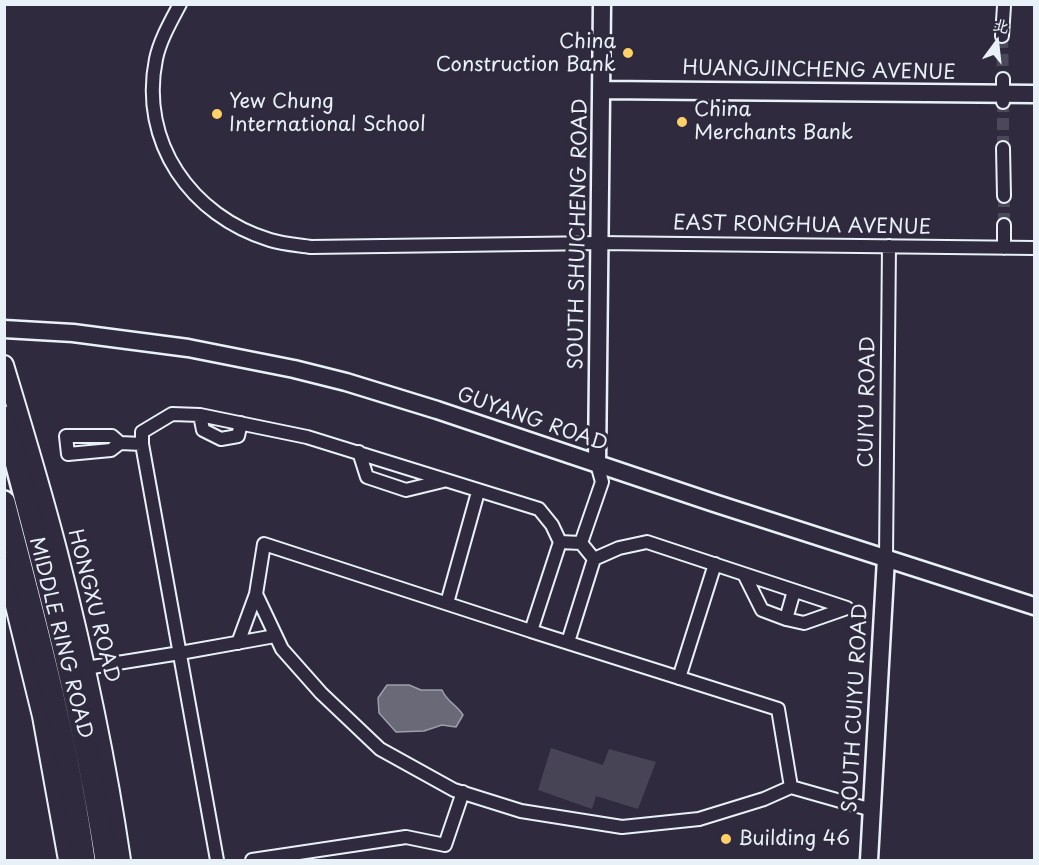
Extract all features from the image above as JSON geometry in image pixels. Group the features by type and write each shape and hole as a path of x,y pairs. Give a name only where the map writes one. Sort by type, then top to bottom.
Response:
{"highway":[{"name":"MIDDLE RING ROAD","path":"4,417 67,658 89,761 106,861"},
{"name":"MIDDLE RING ROAD","path":"4,502 53,692 84,861"}],"main road":[{"name":"HONGXU ROAD","path":"4,365 58,551 86,668 105,758 122,861"},
{"path":"4,561 42,716 68,861"}],"street":[{"name":"EAST RONGHUA AVENUE","path":"180,4 156,59 153,97 158,135 172,166 200,200 232,224 271,241 311,247 599,243 1035,248"},
{"name":"SOUTH SHUICHENG ROAD","path":"597,464 602,4"},
{"path":"1002,36 1004,6"},
{"name":"HUANGJINCHENG AVENUE","path":"602,90 1035,93"},
{"path":"1003,148 1004,196"},
{"path":"1004,225 1004,248"},
{"name":"CUIYU ROAD","path":"886,558 889,246"},
{"name":"GUYANG ROAD","path":"4,329 134,340 294,369 392,396 1035,606"},
{"path":"217,861 142,444 142,432 172,414 200,415 307,437 538,509 552,525 560,542 531,631"},
{"path":"200,415 203,430 221,439 238,436 241,423"},
{"path":"221,439 224,420"},
{"path":"120,443 142,444"},
{"path":"359,452 367,477 406,490 444,481"},
{"path":"582,543 602,482 597,464"},
{"path":"393,485 398,466"},
{"path":"447,603 478,492"},
{"path":"560,542 582,543"},
{"path":"568,642 594,559 619,548 647,542 715,564 794,591 847,608 804,622 786,619 762,610 744,574"},
{"path":"582,543 594,559"},
{"path":"237,643 255,594 264,544 778,709 791,787"},
{"name":"SOUTH CUIYU ROAD","path":"869,861 886,558"},
{"path":"679,678 715,564"},
{"path":"786,619 794,591"},
{"path":"255,594 282,649 321,693 380,749 454,790 521,811 622,827 699,819 764,799 791,787 872,810"},
{"path":"86,668 275,636"},
{"path":"252,861 406,837 445,845 463,792"}],"shaded area":[{"path":"551,748 603,765 609,749 656,762 638,809 596,796 592,809 538,790"}],"water":[{"path":"387,685 409,685 421,690 442,690 463,715 456,727 442,725 424,731 396,732 379,713 378,698"}],"tunnel":[{"path":"1002,36 1003,79"},
{"path":"1003,102 1003,148"},
{"path":"1004,196 1004,225"}],"place":[{"name":"China Construction Bank","path":"628,53"},
{"name":"Yew Chung International School","path":"217,114"},
{"name":"China Merchants Bank","path":"682,122"},
{"name":"Building 46","path":"726,839"}]}
